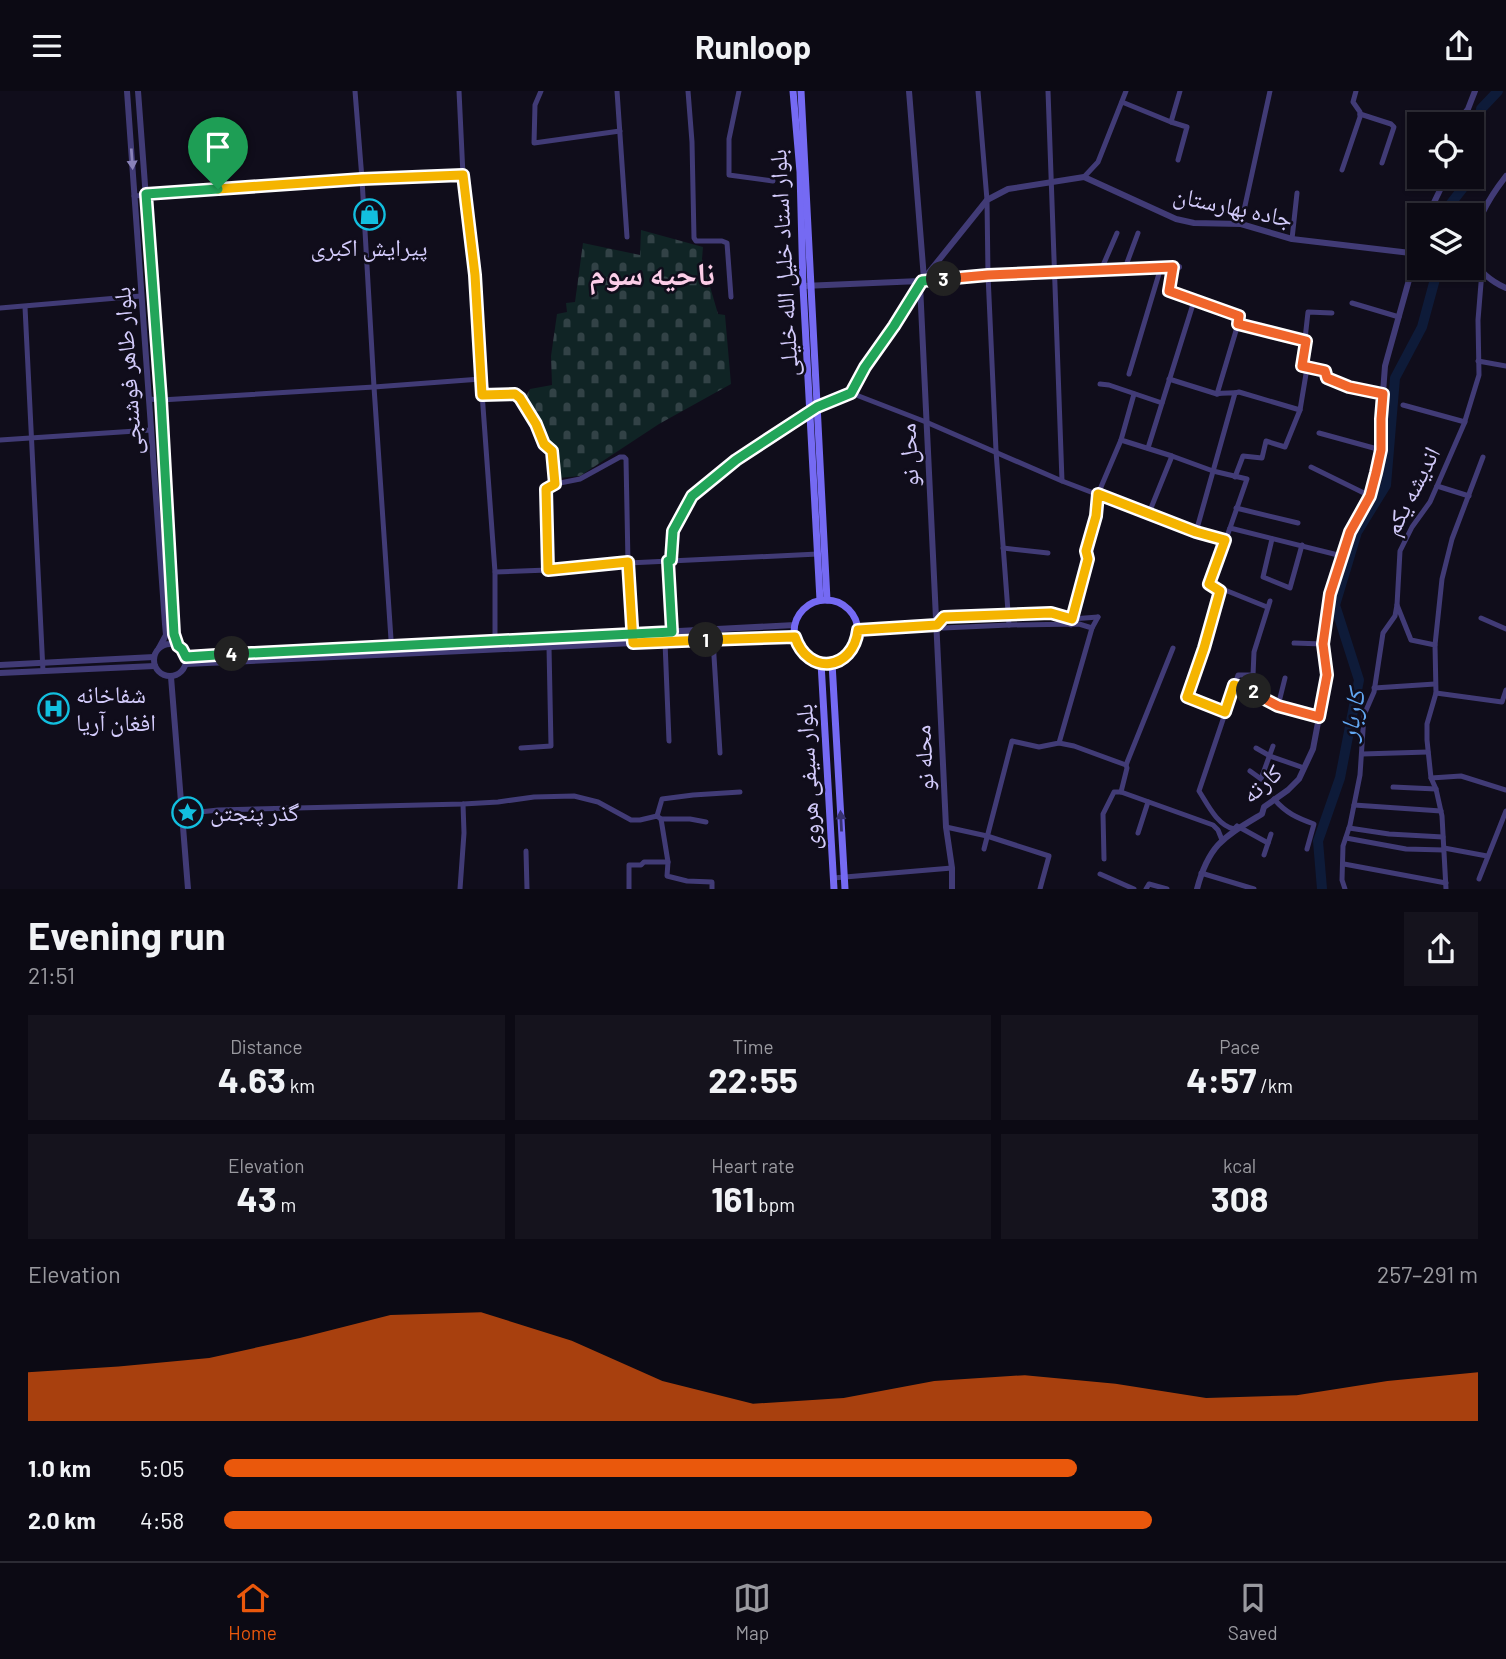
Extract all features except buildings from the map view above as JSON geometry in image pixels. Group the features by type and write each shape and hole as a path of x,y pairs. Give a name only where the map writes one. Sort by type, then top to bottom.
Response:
{"main road":[{"name":"بلوار استاد خلیل الله خلیلی","path":"793,91 817,407 824,600"},
{"name":"بلوار استاد خلیل الله خلیلی","path":"801,91 810,413 818,554 824,600"},
{"path":"824,600 836,601 845,606 856,620 858,630 851,651 832,663 811,660 804,654 798,646 793,625 804,609 812,603 824,600"},
{"name":"بلوار سیفی هروی","path":"821,663 834,889"},
{"name":"بلوار سیفی هروی","path":"832,663 845,889"}],"street":[{"name":"بلوار طاهر فوشنجی","path":"127,91 166,635 159,648"},
{"name":"بلوار طاهر فوشنجی","path":"138,91 161,400 174,634 178,646"},
{"path":"355,91 392,650"},
{"path":"459,91 463,175 475,275 495,572 495,641"},
{"path":"541,91 535,105 534,143 620,131"},
{"path":"617,91 627,237"},
{"path":"688,91 694,237 696,241 727,243 731,297"},
{"path":"739,91 729,139 729,176 773,181"},
{"name":"محل نو","path":"909,91 922,281 926,422 937,625"},
{"path":"978,91 987,199 996,451 1009,625"},
{"path":"1048,91 1062,481"},
{"path":"672,632 669,560 673,531 692,496 736,460 817,407 851,393 922,281 987,199 1008,189 1084,177 1098,162 1126,91"},
{"path":"1171,122 1180,91"},
{"path":"1241,224 1270,91"},
{"path":"1356,91 1353,102 1360,114 1394,127 1382,163"},
{"path":"1466,112 1475,91"},
{"path":"1122,103 1186,127 1178,160"},
{"path":"1342,170 1360,114"},
{"path":"134,196 362,179 463,175"},
{"path":"1484,210 1506,176"},
{"name":"جاده بهارستان","path":"1084,177 1176,219 1194,223 1241,224 1292,239 1407,253"},
{"path":"1292,239 1297,193"},
{"path":"1101,270 1117,233"},
{"path":"1125,268 1138,233"},
{"path":"1129,374 1161,267"},
{"path":"807,286 1176,267 1169,291 1239,316 1217,394"},
{"path":"1484,273 1506,288"},
{"name":"کارته","path":"1197,889 1204,864 1222,840 1262,814 1264,807 1299,779 1313,749 1327,675 1323,644 1330,594 1350,532 1370,496 1381,450 1385,366 1410,280"},
{"name":"اندیشه یکم","path":"1345,889 1342,880 1343,846 1354,805 1362,754 1364,715 1374,688 1384,633 1395,615 1400,551 1412,527 1430,502 1465,422 1479,375 1478,320 1481,280"},
{"path":"0,308 141,296"},
{"path":"1148,447 1194,301"},
{"path":"1352,303 1398,317"},
{"path":"25,307 43,667"},
{"path":"1332,313 1308,312 1302,366 1325,371 1327,378 1349,387 1383,394"},
{"path":"1238,324 1306,341"},
{"path":"1478,361 1506,366"},
{"path":"1235,477 1243,456 1262,458 1266,440 1285,447 1300,410 1307,368"},
{"path":"149,399 481,379"},
{"path":"1169,379 1217,394 1239,392 1300,410"},
{"path":"1100,384 1162,403"},
{"path":"482,395 508,393 520,398 536,424 544,444 552,451 555,484"},
{"path":"851,393 996,451 1062,481 1196,532 1225,540"},
{"path":"1196,532 1235,393"},
{"path":"1072,622 1088,559 1086,551 1096,516 1098,494 1122,440 1134,394"},
{"path":"1404,405 1465,422"},
{"path":"0,440 151,430"},
{"path":"1320,433 1381,450"},
{"path":"1122,440 1213,471 1247,479 1209,584 1220,591 1268,604 1254,652 1253,675 1238,675 1199,791 1215,816 1227,827 1234,829 1241,823 1256,818"},
{"path":"1149,513 1172,456"},
{"path":"548,570 546,489 555,484 580,479 624,457 633,643"},
{"path":"1344,864 1446,886 1441,811 1431,778 1427,724 1436,693 1435,645 1442,579 1452,539 1483,457"},
{"path":"1311,467 1370,496"},
{"path":"1437,486 1469,496"},
{"path":"1236,508 1298,523"},
{"path":"1230,528 1342,557"},
{"path":"1272,539 1263,577 1290,588 1302,545"},
{"path":"1003,548 1048,553"},
{"path":"495,572 628,562 818,554"},
{"path":"1220,591 1187,697 1225,712"},
{"path":"1397,605 1410,639 1435,645"},
{"path":"937,625 944,617 1051,613 1092,628"},
{"path":"858,630 1072,622 1098,617 1092,628 1059,743"},
{"path":"1481,618 1506,629"},
{"path":"186,661 793,625"},
{"name":"محله نو","path":"937,625 946,827 952,889"},
{"path":"392,650 795,637"},
{"path":"713,640 720,753"},
{"path":"665,642 669,740"},
{"path":"1294,643 1323,644"},
{"path":"167,644 178,646 182,649 186,661 181,673 170,677 161,674 155,666 154,657 159,648 167,644"},
{"path":"521,748 551,746 549,647"},
{"path":"1121,792 1126,765 1173,648"},
{"path":"0,673 154,657"},
{"path":"0,665 155,666"},
{"path":"170,677 188,889"},
{"path":"1278,706 1285,678"},
{"path":"1374,688 1435,684"},
{"path":"1234,685 1254,691 1278,706 1319,717"},
{"path":"1436,693 1502,702 1506,690"},
{"path":"984,849 1012,741 1040,747 1059,743 1074,746 1126,765"},
{"path":"1250,771 1261,779 1273,746"},
{"path":"1256,748 1270,757 1304,768"},
{"path":"1362,754 1428,752"},
{"path":"1431,778 1461,776 1506,790"},
{"path":"1393,787 1436,789"},
{"path":"712,889 712,883 667,876 668,862 659,817 662,799 740,792"},
{"path":"1104,859 1103,814 1114,792 1121,792 1213,825 1222,840"},
{"path":"182,814 218,810 463,804 574,796 598,802 631,820 659,817 706,822"},
{"path":"1274,799 1296,818 1314,824 1307,849"},
{"path":"1138,833 1147,802"},
{"path":"460,889 463,804"},
{"path":"1354,805 1441,811"},
{"path":"1479,879 1506,811"},
{"path":"946,827 987,836 1049,856 1040,889"},
{"path":"1239,827 1268,843"},
{"path":"1349,828 1389,835 1443,837"},
{"path":"1264,855 1271,834"},
{"path":"1346,838 1406,849 1444,849 1487,856"},
{"path":"526,851 527,889"},
{"path":"629,889 629,865 668,862"},
{"path":"833,879 952,868"},
{"path":"1201,873 1254,889"},
{"path":"1100,874 1134,889"},
{"path":"1146,889 1149,884 1167,889"}],"green space":[{"path":"641,230 703,247 702,259 718,314 725,315 731,384 659,424 580,476 558,478 554,447 547,442 525,398 530,389 552,385 551,356 557,314 567,312 566,303 575,302 583,243 640,255"}],"waterway":[{"name":"کاربار","path":"1451,203 1473,175 1481,109 1498,91"},
{"name":"کاربار","path":"1322,889 1318,841 1340,778 1359,680 1335,605 1357,532 1386,485 1395,378 1422,327 1435,280"}],"place":[{"name":"پیرایش اکبری","path":"369,214"},
{"name":"شفاخانه افغان آریا","path":"53,709"},
{"name":"گذر پنجتن","path":"187,813"}],"district":[{"name":"ناحیه سوم","path":"652,274"}],"route":[{"path":"218,189 146,194 174,634 186,657 564,638 632,634 672,632 668,561 671,560 673,531 692,496 736,460 817,407 851,393 922,281 988,275 1173,267 1169,291 1229,311 1239,316 1238,324 1306,341 1302,366 1325,371 1327,378 1349,387 1383,394 1381,450 1370,496 1350,532 1330,594 1323,644 1327,675 1319,717 1278,706 1254,691 1234,685 1225,712 1187,697 1220,591 1209,584 1225,540 1196,532 1098,494 1096,516 1086,551 1088,559 1072,619 1051,613 944,617 937,625 858,630 851,651 842,659 826,664 811,660 804,654 795,637 633,643 632,634 628,562 548,570 546,489 555,484 551,448 544,444 536,424 515,394 482,395 475,275 463,175 218,189"}]}
